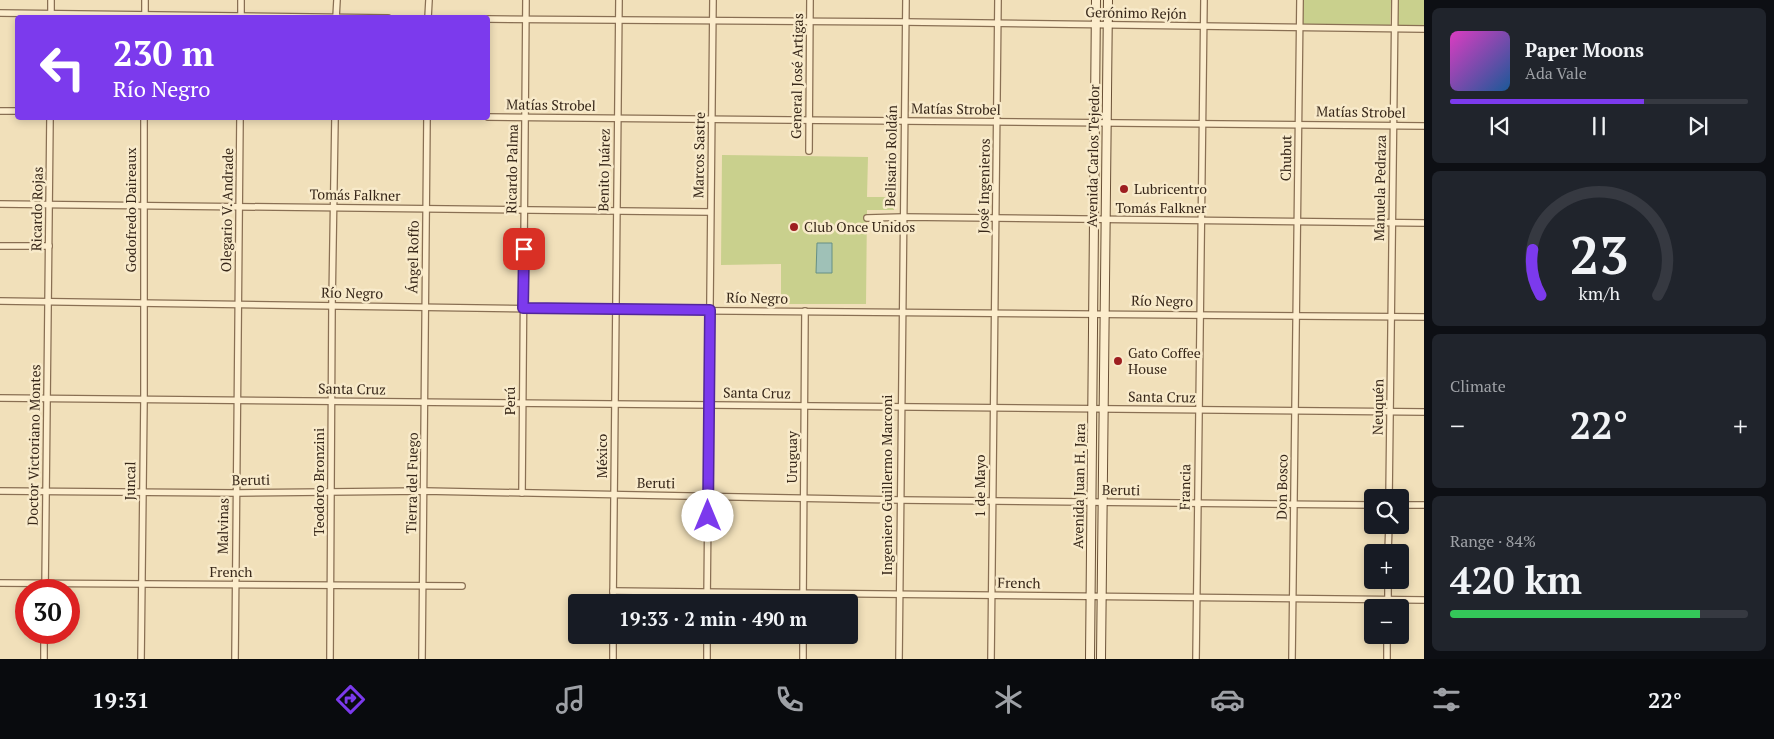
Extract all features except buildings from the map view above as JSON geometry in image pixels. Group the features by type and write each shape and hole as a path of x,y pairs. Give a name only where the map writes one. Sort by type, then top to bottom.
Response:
{"main road":[{"name":"Avenida Carlos Tejedor","path":"1093,313 1096,0"},
{"name":"Avenida Carlos Tejedor","path":"1104,313 1108,0"},
{"name":"Avenida Juan H. Jara","path":"1090,659 1093,313"},
{"name":"Avenida Juan H. Jara","path":"1101,659 1104,313"}],"street":[{"path":"51,15 52,0"},
{"path":"145,0 145,15"},
{"path":"241,0 241,15"},
{"path":"336,15 337,0"},
{"path":"428,0 428,15"},
{"name":"Ricardo Palma","path":"523,308 526,0"},
{"name":"Benito Juárez","path":"615,310 619,0"},
{"name":"Marcos Sastre","path":"707,592 713,0"},
{"name":"General José Artigas","path":"809,152 810,0"},
{"name":"Belisario Roldán","path":"901,312 906,0"},
{"name":"José Ingenieros","path":"994,313 998,0"},
{"name":"Francia","path":"1196,659 1204,0"},
{"name":"Chubut","path":"1297,316 1300,0"},
{"name":"Manuela Pedraza","path":"1392,316 1395,0"},
{"path":"0,13 34,15"},
{"name":"Gerónimo Rejón","path":"490,19 1424,29"},
{"path":"0,111 15,111"},
{"name":"Matías Strobel","path":"490,117 1424,126"},
{"name":"Ricardo Rojas","path":"48,301 50,120"},
{"name":"Godofredo Daireaux","path":"142,303 144,120"},
{"name":"Olegario V. Andrade","path":"238,304 240,120"},
{"name":"Teodoro Bronzini","path":"330,659 335,120"},
{"name":"Ángel Roffo","path":"425,306 427,120"},
{"name":"Tomás Falkner","path":"0,204 710,212"},
{"name":"Tomás Falkner","path":"867,218 1424,222"},
{"path":"0,246 49,246"},
{"name":"Río Negro","path":"0,301 615,310 1424,317"},
{"name":"Doctor Victoriano Montes","path":"45,579 48,301"},
{"name":"Juncal","path":"141,659 144,400 142,303"},
{"name":"Malvinas","path":"235,659 238,304"},
{"name":"Tierra del Fuego","path":"422,659 425,306"},
{"name":"Perú","path":"522,493 523,308"},
{"name":"México","path":"613,591 615,310"},
{"name":"Uruguay","path":"803,592 805,311"},
{"name":"Ingeniero Guillermo Marconi","path":"899,659 901,312"},
{"name":"1 de Mayo","path":"991,659 994,313"},
{"name":"Don Bosco","path":"1292,659 1297,316"},
{"name":"Neuquén","path":"1389,489 1392,316"},
{"name":"Santa Cruz","path":"0,398 1424,412"},
{"name":"Beruti","path":"0,491 143,493 332,491 804,499 1364,505"},
{"path":"1409,505 1424,506"},
{"name":"French","path":"0,583 15,584"},
{"name":"French","path":"80,586 235,584 462,586"},
{"name":"French","path":"613,591 1364,599"},
{"name":"French","path":"1409,600 1424,600"},
{"path":"44,644 44,659"},
{"path":"613,644 613,659"},
{"path":"706,659 707,644"},
{"path":"803,644 803,659"},
{"path":"1387,644 1387,659"}],"green space":[{"path":"1303,0 1391,0 1390,25 1303,25"},
{"path":"1397,0 1424,0 1424,26 1397,26"},
{"name":"Club Once Unidos","path":"722,155 868,157 867,197 894,197 894,210 867,210 866,304 781,304 781,264 721,265"}],"water":[{"path":"817,243 832,243 832,273 816,273"}],"place":[{"name":"Lubricentro","path":"1124,189"},
{"name":"Club Once Unidos","path":"794,227"},
{"name":"Gato Coffee House","path":"1118,361"}],"route":[{"path":"524,249 523,308 710,310 708,516"}]}
